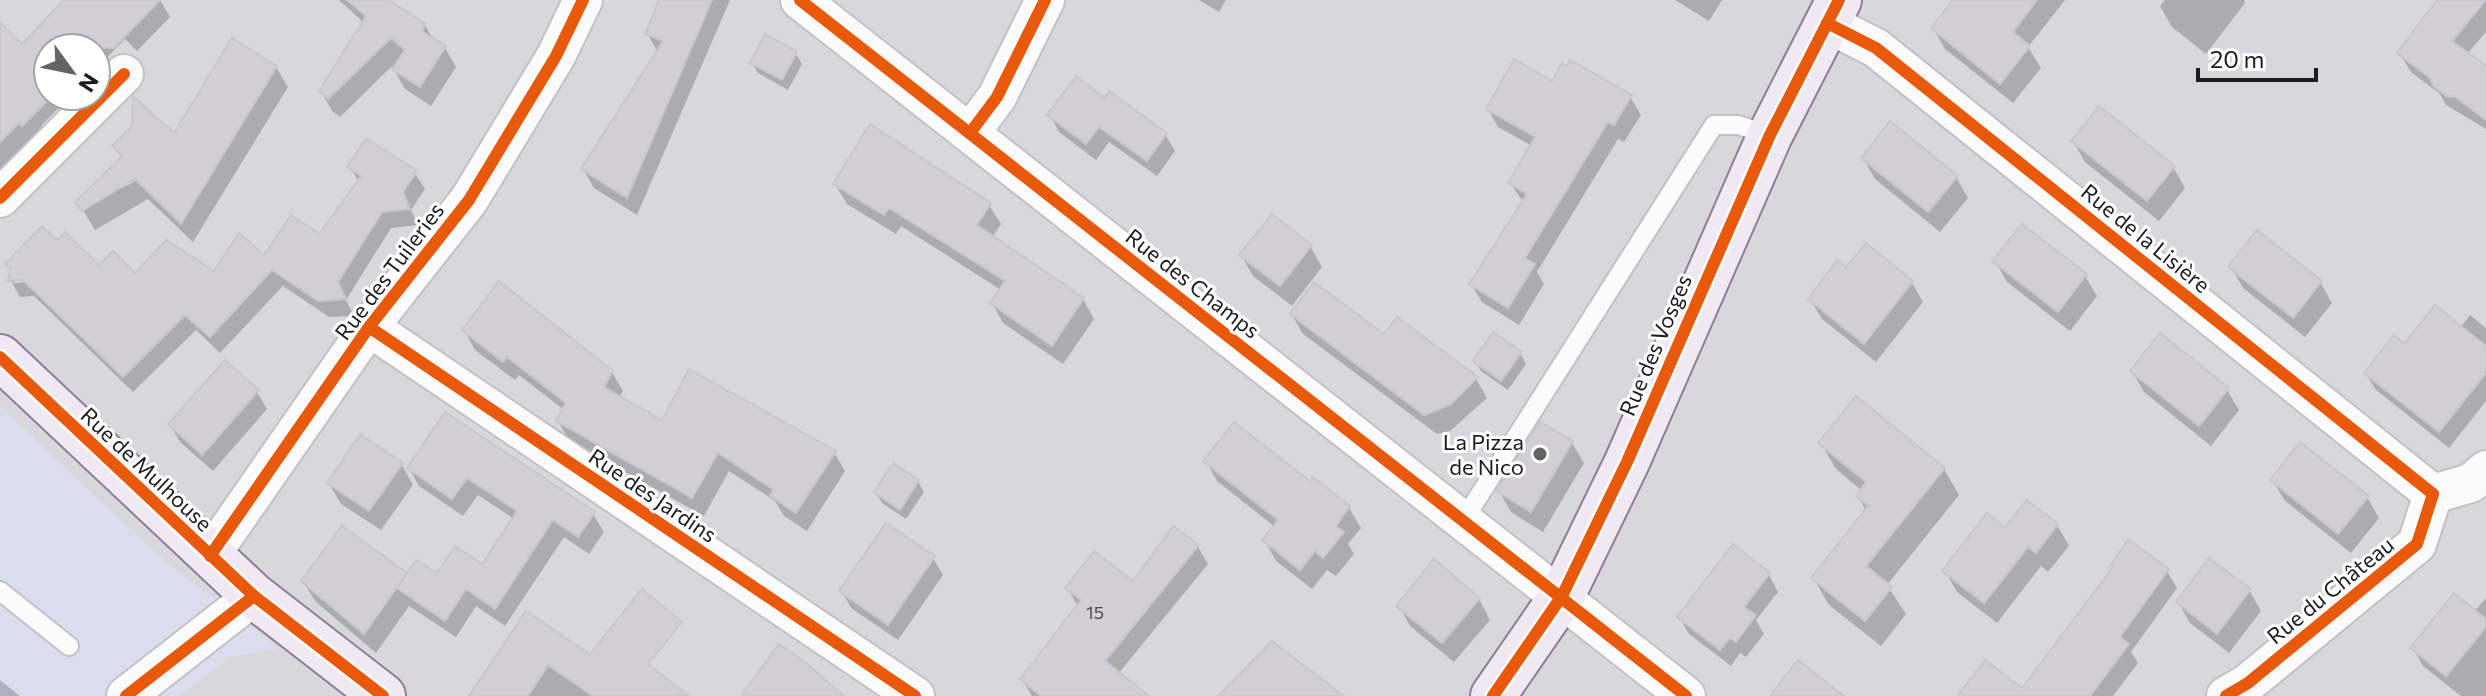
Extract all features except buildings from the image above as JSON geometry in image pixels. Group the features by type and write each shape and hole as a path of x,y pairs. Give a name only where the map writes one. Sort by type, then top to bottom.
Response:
{"main road":[{"name":"Rue des Vosges","path":"1493,696 1562,596 1627,462 1770,135 1833,12"},
{"name":"Rue de Mulhouse","path":"2,362 254,596 383,696"}],"street":[{"name":"Rue des Tuileries","path":"210,556 369,327 469,200 556,56 583,0"},
{"name":"Rue des Champs","path":"800,0 1686,696"},
{"path":"970,133 997,97 1045,0"},
{"name":"Rue de la Lisière","path":"1833,12 2433,494"},
{"path":"0,198 124,74"},
{"name":"Rue des Jardins","path":"369,327 915,696"},
{"path":"2433,494 2471,483 2486,470"},
{"name":"Rue du Château","path":"2226,696 2248,683 2417,544 2433,494"},
{"path":"126,696 254,596"}],"lane":[{"path":"1463,521 1714,125 1738,125 1770,135"},
{"path":"0,591 69,646"}],"shaded area":[{"path":"0,0 2486,0 2486,696 180,696 229,657 278,648 164,561 0,407"},
{"path":"0,407 164,561 279,649 229,657 180,696 0,696"}],"cycle path":[{"path":"210,556 369,327 469,200 556,56 583,0"},
{"path":"800,0 1686,696"},
{"path":"970,133 997,97 1045,0"},
{"path":"1493,696 1562,596 1627,462 1770,135 1839,0"},
{"path":"1827,23 1876,48 2433,494"},
{"path":"0,198 124,74"},
{"path":"369,327 915,696"},
{"path":"0,357 254,596 383,696"},
{"path":"2226,696 2248,683 2417,544 2433,494"},
{"path":"126,696 254,596"}],"place":[{"name":"La Pizza de Nico","path":"1540,454"}]}
